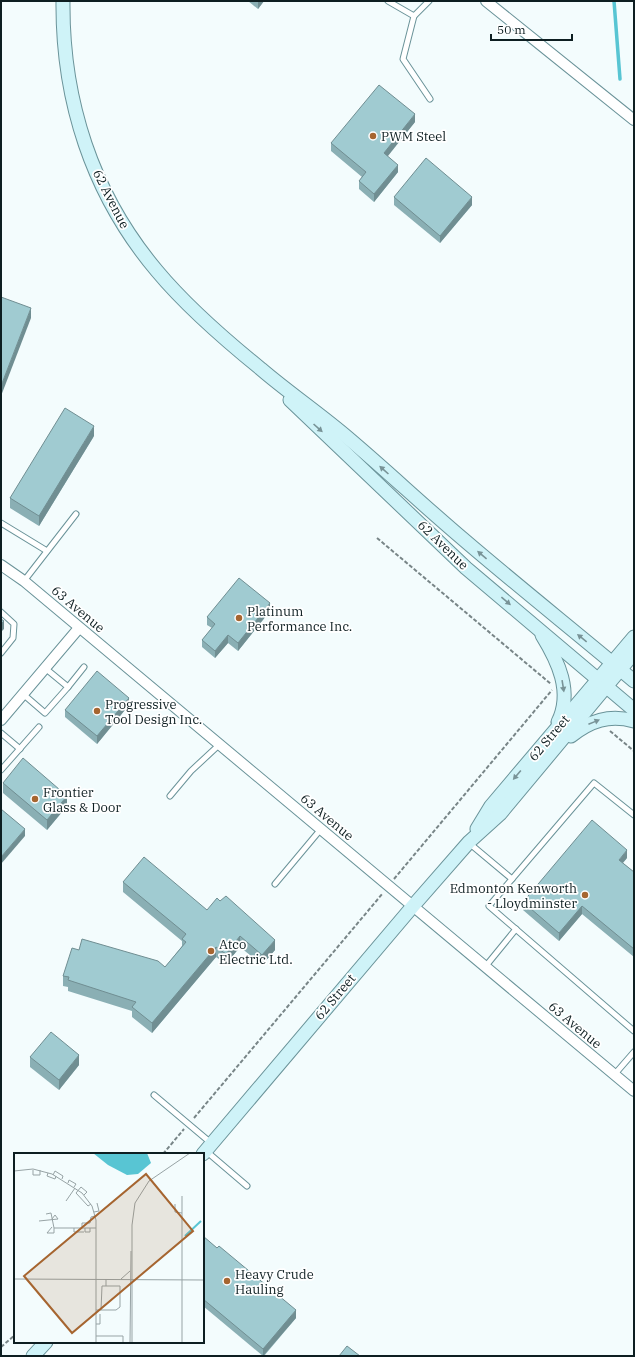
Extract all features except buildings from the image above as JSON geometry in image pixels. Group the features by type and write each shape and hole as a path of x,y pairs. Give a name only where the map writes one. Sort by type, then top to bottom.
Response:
{"main road":[{"name":"62 Avenue","path":"63,1 64,48 73,105 83,137 109,200 125,228 155,269 192,309 261,370 312,422 363,468 449,552 634,710"},
{"name":"62 Avenue","path":"261,370 319,414 466,542 634,681"},
{"path":"535,626 554,656 563,684 564,706 551,735"},
{"name":"62 Street","path":"207,1149 413,906 469,842 500,814 551,753 616,666 634,637"},
{"name":"62 Street","path":"616,666 634,653"},
{"name":"62 Street","path":"469,842 491,806 551,735 602,683"},
{"path":"551,753 583,727 591,723 605,718 622,718 634,721"},
{"path":"34,1356 45,1343"}],"street":[{"path":"486,1 634,120"},
{"name":"63 Avenue","path":"1,565 24,581 634,1091"},
{"path":"2,717 80,628"}],"lane":[{"path":"388,1 414,16"},
{"path":"429,1 414,16 403,60 430,98"},
{"path":"24,581 76,514"},
{"path":"1,523 47,551"},
{"path":"1,612 14,624 13,638 1,653"},
{"path":"23,694 45,713 84,667"},
{"path":"45,668 68,687"},
{"path":"1,770 39,727"},
{"path":"1,733 20,749"},
{"path":"170,796 191,771 220,744"},
{"path":"634,815 594,783 489,906 634,1031"},
{"path":"275,884 321,829"},
{"path":"469,842 512,879"},
{"path":"485,966 516,929"},
{"path":"614,1075 634,1052"},
{"path":"154,1095 207,1149 247,1186"}],"path":[{"path":"377,538 550,684 552,689 397,876"},
{"path":"608,728 634,751"},
{"path":"195,1116 382,894"},
{"path":"164,1153 183,1131"},
{"path":"1,1347 14,1336"}],"waterway":[{"path":"614,1 620,79"}],"place":[{"name":"PWM Steel","path":"373,136"},
{"name":"Platinum Performance Inc.","path":"239,618"},
{"name":"Progressive Tool Design Inc.","path":"97,711"},
{"name":"Frontier Glass & Door","path":"35,799"},
{"name":"Edmonton Kenworth - Lloydminster","path":"585,895"},
{"name":"Atco Electric Ltd.","path":"211,951"},
{"name":"Heavy Crude Hauling","path":"227,1281"}]}
